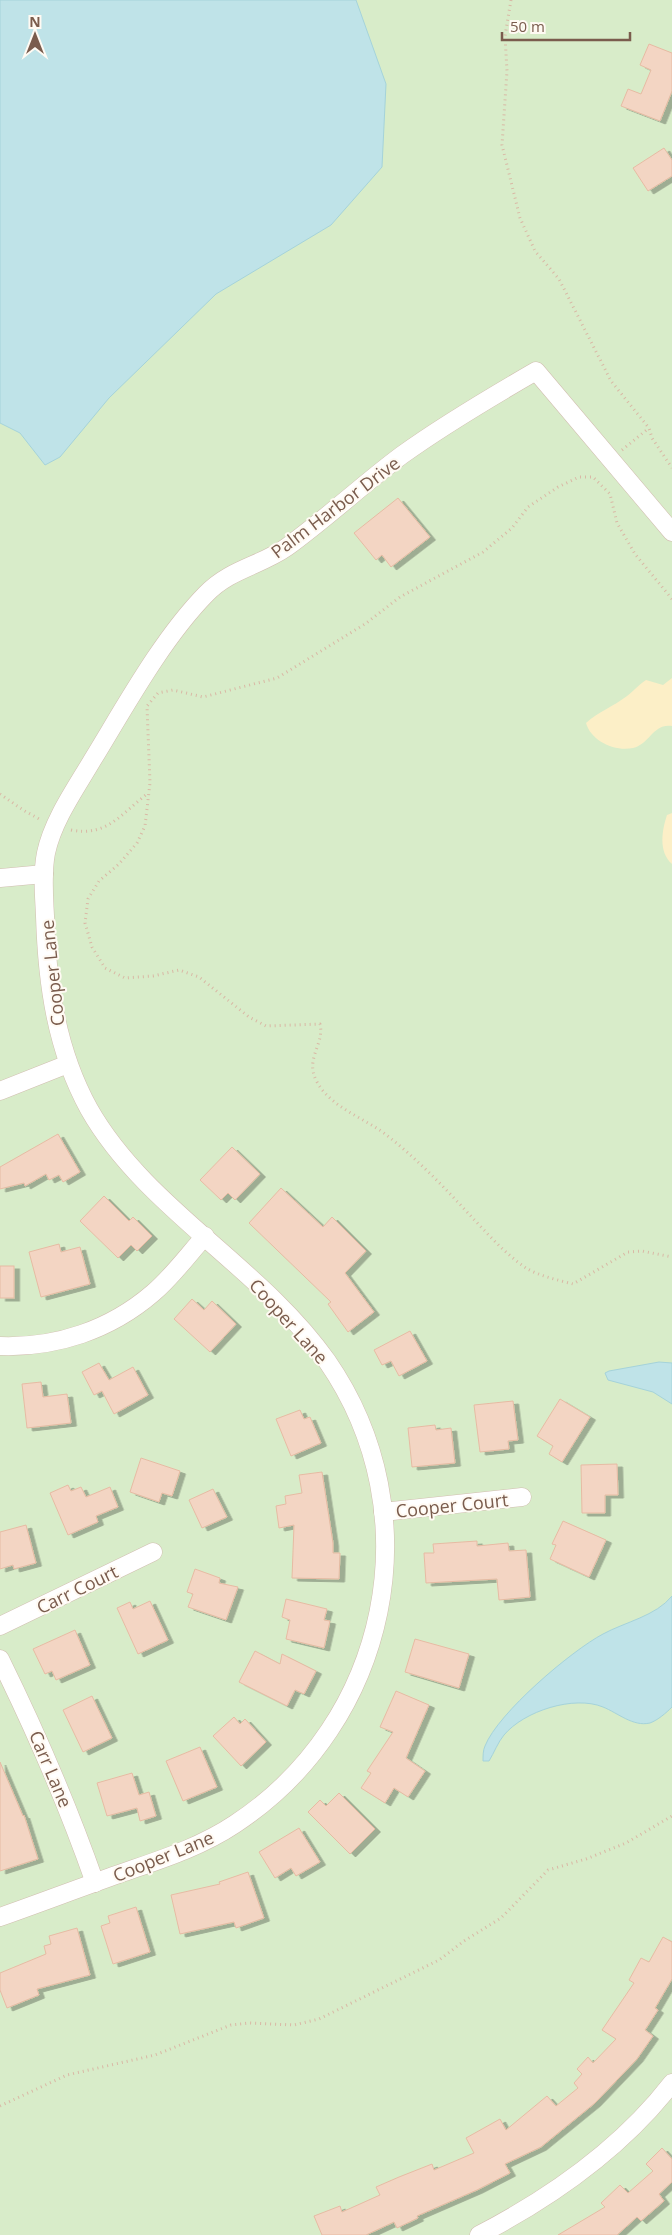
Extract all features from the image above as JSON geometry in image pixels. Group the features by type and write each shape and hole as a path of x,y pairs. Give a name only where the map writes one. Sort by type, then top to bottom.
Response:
{"street":[{"name":"Palm Harbor Drive","path":"44,874 49,842 78,785 168,639 205,594 230,574 265,560 286,547 410,450 452,421 536,371 672,532"},
{"path":"0,878 44,874"},
{"name":"Cooper Lane","path":"0,1917 191,1848 233,1825 284,1785 317,1748 348,1701 362,1670 373,1638 381,1600 385,1564 383,1512 379,1487 358,1417 336,1376 313,1344 288,1315 150,1186 112,1144 88,1107 68,1064 59,1034 50,988 44,874"},
{"path":"0,1091 68,1064"},
{"path":"0,1346 34,1345 61,1340 104,1325 132,1309 154,1292 205,1236"},
{"name":"Cooper Court","path":"383,1512 522,1497"},
{"name":"Carr Court","path":"0,1626 153,1552"},
{"name":"Carr Lane","path":"0,1659 47,1757 72,1816 95,1883"},
{"path":"479,2235 529,2208 574,2177 632,2127 672,2083"}],"path":[{"path":"511,0 505,36 506,71 502,145 520,218 535,251 559,279 610,381 649,428 652,438 672,468"},
{"path":"672,599 635,554 617,522 610,494 593,477 579,477 528,507 512,528 483,552 400,597 365,624 277,678 202,697 173,690 158,693 148,706 150,783 145,826 137,843 119,864 99,881 88,899 85,922 92,947 104,968 125,978 153,976 179,970 199,977 249,1018 266,1026 320,1024 322,1032 314,1053 312,1068 317,1082 333,1102 377,1127 404,1149 495,1242 527,1268 573,1284 628,1252 642,1251 672,1257"},
{"path":"0,2106 67,2075 155,2055 231,2025 250,2023 294,2025 319,2019 439,1960 505,1915 548,1870 586,1859 626,1844 672,1816"}],"green space":[{"path":"0,0 672,0 672,2235 0,2235"}],"sand":[{"path":"672,678 672,726 660,728 639,746 626,749 605,744 598,740 589,729 586,723 627,696 646,680 663,685"},
{"path":"672,813 672,864 665,853 662,841 667,815"}],"water":[{"path":"0,0 356,0 386,84 382,167 331,225 216,294 109,398 60,457 45,465 20,433 0,423"},
{"path":"659,1362 672,1363 672,1404 653,1392 608,1380 605,1373 609,1371"},
{"path":"672,1596 672,1707 667,1712 653,1722 644,1724 591,1704 564,1704 536,1712 513,1726 504,1735 489,1761 483,1761 484,1748 492,1732 504,1717 555,1668 589,1642 649,1614 658,1609"}],"building":[{"path":"649,44 672,53 672,91 660,121 621,106 628,89 641,94 651,70 640,65"},
{"path":"664,148 672,160 672,176 648,191 633,168"},
{"path":"398,498 430,537 391,567 382,555 376,560 354,533"},
{"path":"58,1134 80,1172 63,1182 59,1175 49,1180 46,1174 25,1186 24,1183 0,1189 0,1167"},
{"path":"232,1147 260,1174 235,1200 228,1193 221,1200 200,1180"},
{"path":"281,1188 323,1227 332,1217 366,1251 345,1273 374,1312 348,1332 328,1304 331,1302 249,1223"},
{"path":"104,1196 129,1221 133,1217 152,1236 137,1251 131,1245 118,1258 80,1221"},
{"path":"59,1244 61,1252 80,1247 90,1284 41,1297 29,1252"},
{"path":"0,1266 14,1266 14,1298 0,1298"},
{"path":"192,1299 204,1310 212,1301 236,1324 210,1352 174,1319"},
{"path":"410,1331 427,1361 399,1376 391,1361 382,1365 374,1350"},
{"path":"99,1363 109,1380 133,1367 148,1395 114,1414 102,1391 94,1395 82,1372"},
{"path":"41,1382 43,1397 67,1394 71,1423 27,1428 22,1384"},
{"path":"560,1399 590,1417 562,1462 549,1454 553,1446 537,1436"},
{"path":"513,1401 518,1440 508,1441 509,1449 480,1452 474,1405"},
{"path":"300,1410 304,1419 310,1417 321,1443 291,1456 276,1419"},
{"path":"435,1425 436,1430 451,1428 455,1463 412,1467 408,1428"},
{"path":"141,1458 180,1471 172,1496 162,1493 159,1502 130,1492"},
{"path":"617,1464 618,1495 605,1495 605,1513 582,1513 581,1465"},
{"path":"322,1472 333,1553 340,1553 339,1579 292,1578 294,1525 279,1528 276,1506 286,1504 285,1496 302,1493 299,1475"},
{"path":"68,1485 71,1491 81,1487 86,1497 110,1487 118,1507 96,1516 98,1522 68,1535 50,1493"},
{"path":"213,1489 227,1517 202,1528 189,1500"},
{"path":"563,1521 606,1540 589,1577 550,1559 556,1545 552,1544"},
{"path":"26,1525 36,1563 14,1569 13,1565 0,1569 0,1532"},
{"path":"477,1541 477,1546 508,1543 509,1551 526,1550 530,1597 499,1600 497,1579 426,1583 424,1553 434,1553 433,1544"},
{"path":"195,1569 220,1578 219,1583 238,1587 226,1620 188,1607 193,1594 187,1592"},
{"path":"286,1599 327,1609 324,1620 330,1621 324,1648 286,1639 290,1620 282,1617"},
{"path":"150,1601 168,1640 138,1654 117,1608 130,1602 133,1609"},
{"path":"75,1630 90,1665 56,1680 52,1671 45,1674 33,1649"},
{"path":"415,1639 469,1654 459,1688 405,1672"},
{"path":"255,1651 280,1664 282,1654 316,1671 304,1694 295,1690 287,1706 239,1682"},
{"path":"396,1691 429,1705 406,1758 425,1771 408,1797 394,1788 385,1803 361,1788 371,1773 367,1771 393,1732 380,1727"},
{"path":"92,1696 112,1738 83,1752 63,1710"},
{"path":"234,1717 240,1724 245,1719 266,1742 241,1766 213,1736"},
{"path":"200,1747 217,1787 183,1801 166,1761"},
{"path":"0,1762 24,1815 38,1859 0,1871"},
{"path":"132,1773 139,1795 149,1792 156,1816 140,1821 137,1808 107,1816 97,1783"},
{"path":"339,1793 375,1829 350,1854 308,1812 320,1800 326,1806"},
{"path":"299,1828 320,1862 296,1876 291,1868 275,1878 259,1852"},
{"path":"248,1872 264,1918 236,1928 234,1922 180,1934 171,1895 220,1884 219,1882"},
{"path":"136,1907 150,1952 113,1964 101,1926 110,1923 108,1916"},
{"path":"77,1928 90,1975 37,1989 39,1995 7,2008 0,1990 0,1973 46,1954 44,1946 51,1944 49,1936"},
{"path":"663,1937 672,1942 672,1979 655,2008 658,2010 645,2030 653,2036 637,2059 595,2103 541,2147 505,2164 510,2173 477,2190 417,2216 418,2218 397,2228 394,2222 366,2235 322,2235 314,2216 340,2206 342,2212 380,2195 376,2187 432,2164 434,2170 474,2153 466,2138 500,2119 506,2130 547,2096 556,2106 578,2088 574,2083 582,2074 577,2069 588,2057 593,2063 616,2039 602,2030 634,1983 629,1980 641,1958 649,1962"},
{"path":"662,2148 672,2159 672,2182 659,2194 664,2201 641,2221 637,2217 617,2235 558,2235 605,2207 601,2203 620,2185 628,2193 653,2171 646,2164"}]}
